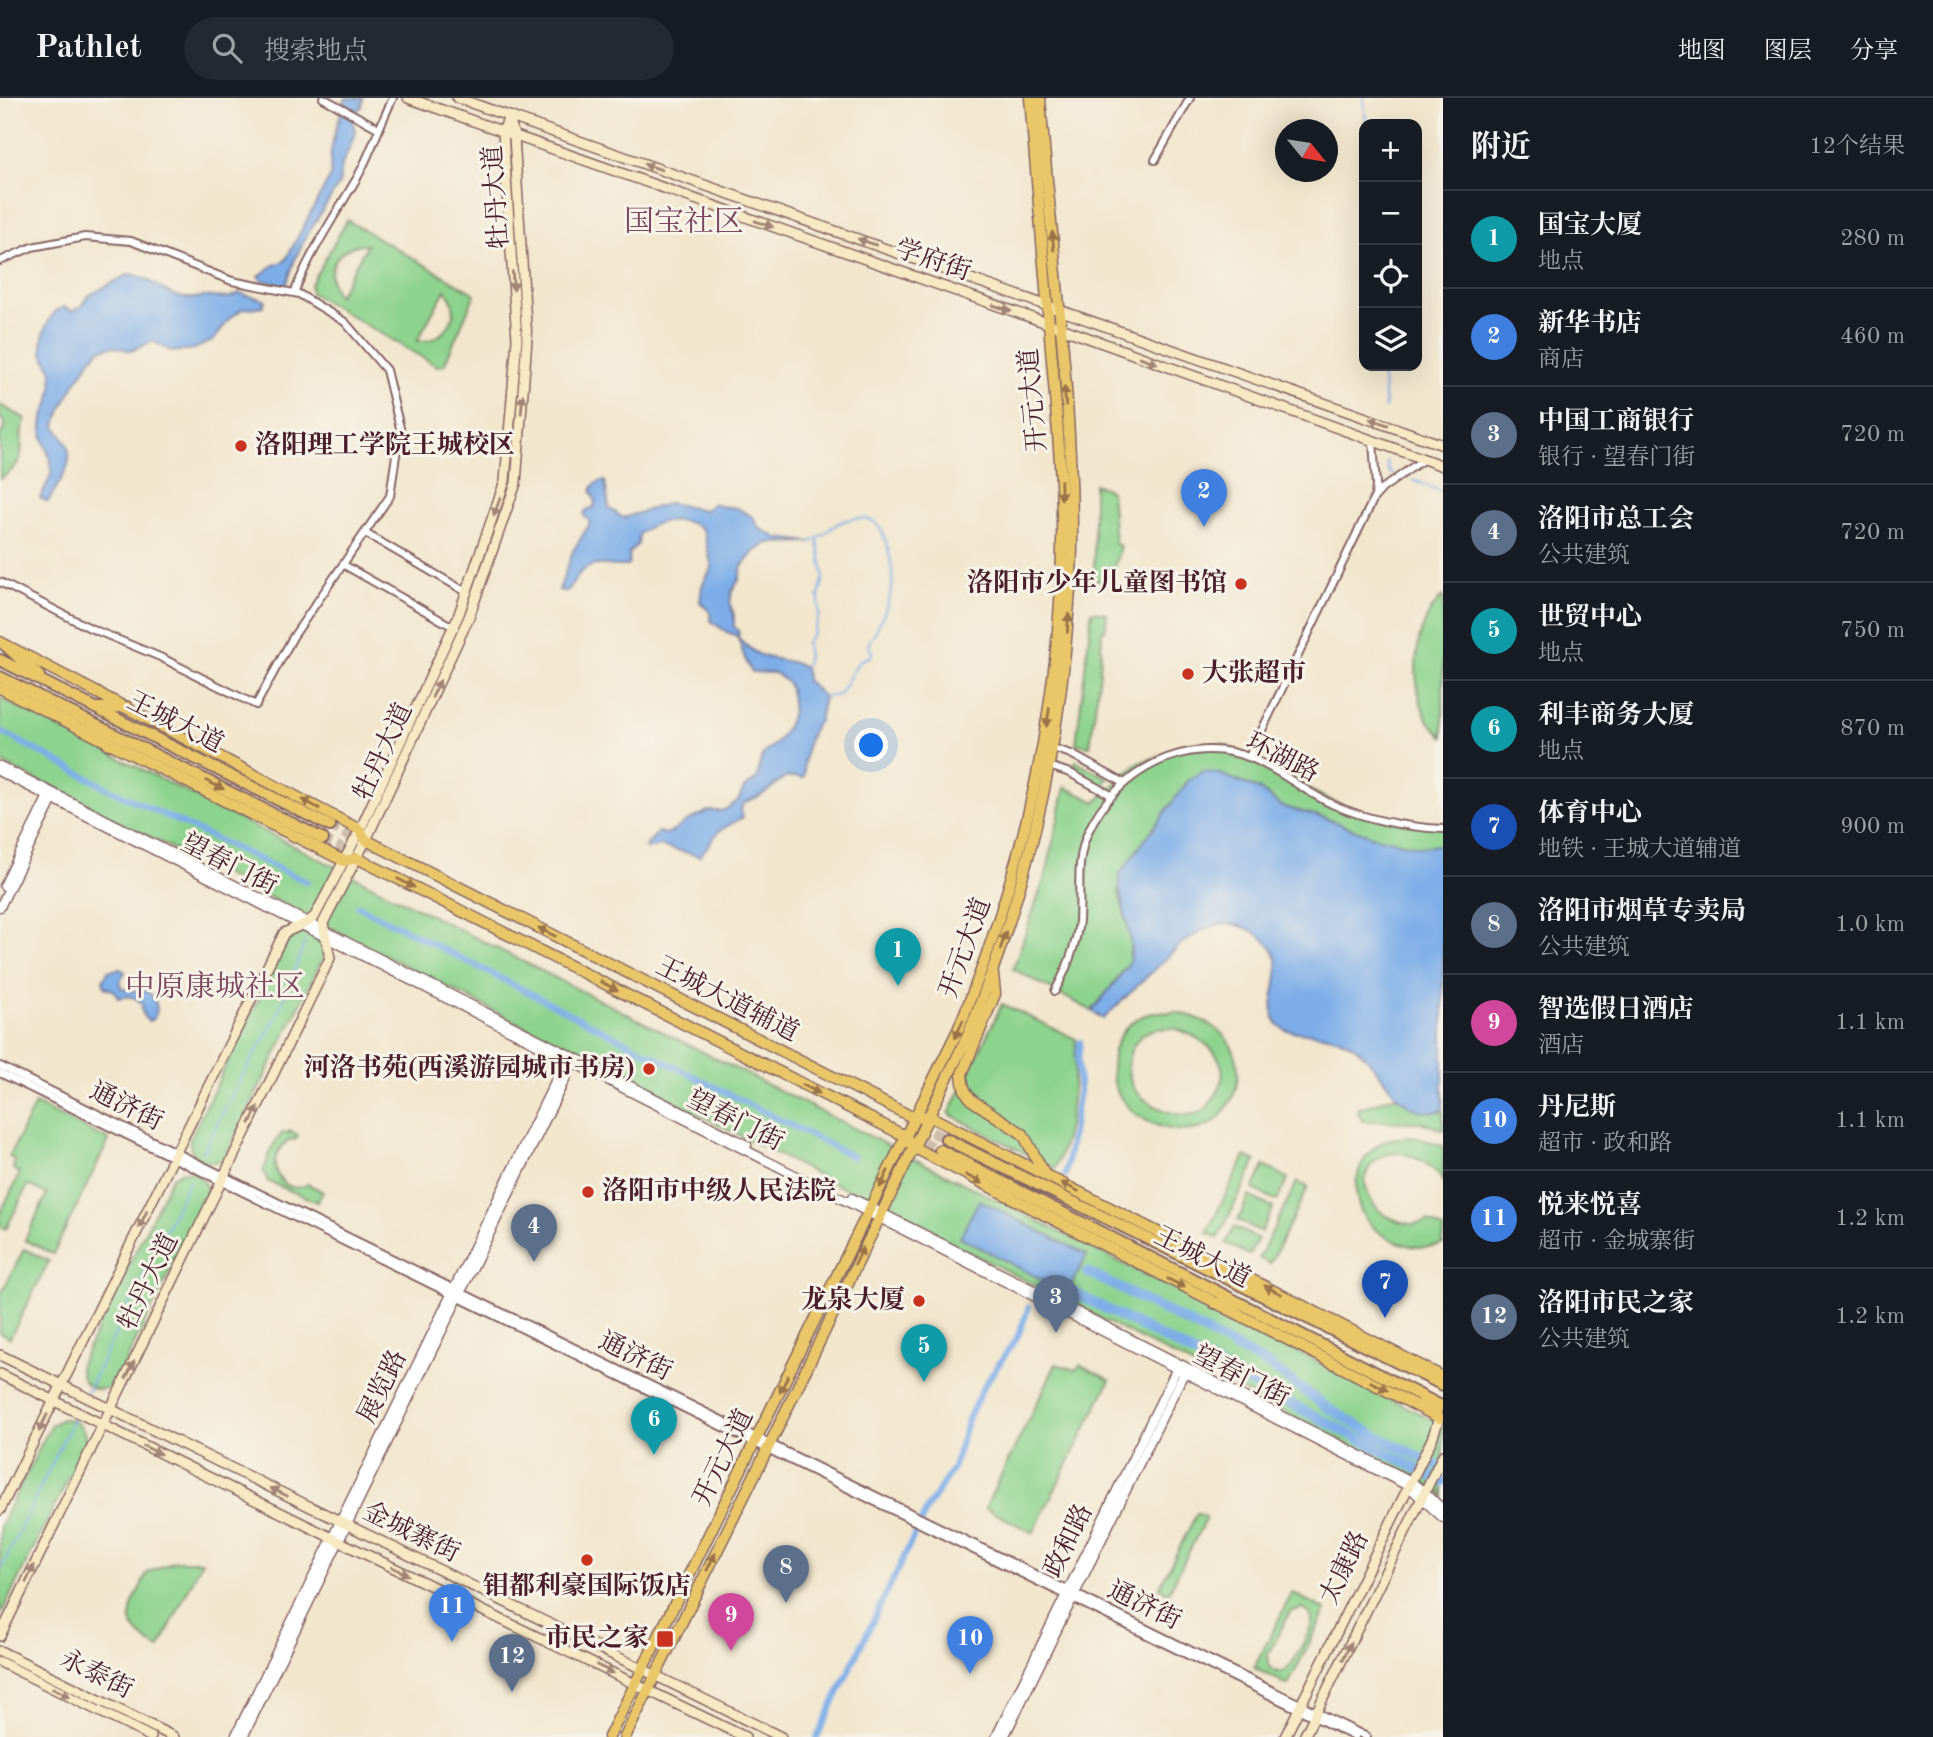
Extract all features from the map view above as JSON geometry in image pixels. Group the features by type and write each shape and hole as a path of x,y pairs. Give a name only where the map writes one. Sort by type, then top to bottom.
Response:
{"highway":[{"path":"3,644 49,685"},
{"name":"王城大道","path":"0,660 330,827"},
{"name":"王城大道","path":"0,677 323,839"},
{"path":"0,687 41,699"},
{"path":"95,708 127,707"},
{"path":"88,723 109,744"},
{"name":"王城大道","path":"946,1139 1428,1378 1443,1381"},
{"name":"王城大道","path":"940,1150 1419,1395 1442,1415"},
{"path":"1233,1269 1250,1290"},
{"path":"1215,1303 1242,1304"}],"main road":[{"name":"学府街","path":"408,98 1443,466"},
{"name":"学府街","path":"457,98 1443,445"},
{"name":"开元大道","path":"609,1737 874,1212 929,1116 968,1034 993,972 1023,881 1048,747 1062,548 1060,461 1030,98"},
{"name":"开元大道","path":"1040,98 1060,309 1070,460 1072,548 1060,710 1048,747"},
{"name":"牡丹大道","path":"472,594 505,481 517,339 503,133 509,116"},
{"name":"牡丹大道","path":"0,1636 330,958 323,923 366,841 458,629 516,484 527,339 514,137 509,116"},
{"path":"1277,406 1284,389"},
{"name":"牡丹大道","path":"0,1510 66,1387 175,1155 284,933 305,924 315,916 458,629"},
{"path":"3,644 360,830 366,841"},
{"path":"0,687 344,861 357,858"},
{"name":"开元大道","path":"625,1737 769,1447 905,1136 958,1030 984,967 1013,878 1045,764"},
{"name":"王城大道辅道","path":"366,841 914,1118"},
{"name":"王城大道辅道","path":"357,858 905,1136 913,1147 1215,1303 1442,1415"},
{"path":"993,972 995,994 962,1074 963,1087 972,1101 1023,1133 1046,1175"},
{"path":"914,1118 929,1116 1233,1269 1443,1381"},
{"path":"0,1354 66,1387"},
{"path":"0,1374 58,1403"},
{"name":"金城寨街","path":"66,1387 781,1737"},
{"name":"金城寨街","path":"58,1403 745,1737"},
{"name":"太康路","path":"1285,1737 1442,1415"},
{"name":"太康路","path":"1304,1737 1443,1455"},
{"name":"永泰街","path":"0,1651 174,1737"},
{"name":"永泰街","path":"0,1662 151,1737"}],"street":[{"path":"323,98 377,128"},
{"path":"294,293 318,240 358,175 377,128 393,98"},
{"path":"1154,160 1191,98"},
{"path":"0,261 32,247 85,237 131,241 232,281 294,293 345,322 386,370 400,428 390,496 293,638 256,705 160,657 90,628 0,582"},
{"path":"1249,757 1374,498 1377,485 1373,441"},
{"path":"1374,498 1383,488 1424,459"},
{"path":"365,533 472,594"},
{"path":"344,565 458,629"},
{"path":"1048,747 1071,754 1124,783"},
{"name":"环湖路","path":"1055,991 1071,958 1076,938 1079,910 1078,869 1088,832 1111,795 1124,783 1156,763 1205,750 1225,751 1249,757 1315,796 1348,811 1382,821 1443,829"},
{"path":"1045,764 1111,795"},
{"name":"望春门街","path":"0,766 570,1059 1411,1480 1443,1518"},
{"name":"望春门街","path":"0,772 52,795"},
{"path":"0,895 52,795"},
{"path":"0,907 52,795"},
{"name":"展览路","path":"235,1737 343,1524 570,1059"},
{"name":"通济街","path":"0,1066 222,1180 910,1515 1300,1707 1355,1737"},
{"name":"通济街","path":"0,1073 175,1155"},
{"name":"政和路","path":"996,1737 1182,1367"},
{"name":"望春门街","path":"1424,1494 1443,1509"},
{"name":"展览路","path":"243,1737 335,1540"},
{"name":"政和路","path":"1004,1737 1069,1595"},
{"name":"通济街","path":"1315,1715 1367,1737"}],"green space":[{"path":"347,220 475,294 444,365 437,366 311,293 310,286","holes":["357,245 367,245 338,296 331,280 333,265 342,253","445,290 453,308 449,325 436,337 417,341"]},
{"path":"0,405 26,419 21,456 11,471 0,479 0,436 6,425 0,417"},
{"path":"1094,484 1111,491 1115,544 1120,546 1111,583 1094,580"},
{"path":"1443,596 1443,737 1428,720 1422,706 1416,673 1420,638 1425,622"},
{"path":"1092,611 1107,613 1105,631 1102,631 1100,672 1090,746 1076,744"},
{"path":"0,698 1443,1425 1443,1496 1436,1489 0,762"},
{"path":"1222,744 1354,810 1381,819 1443,826 1443,845 1420,847 1371,836 1322,817 1283,807 1258,789 1118,889 1131,937 1129,963 1092,1011 1013,969 1047,871 1065,787 1096,802 1136,764 1180,749"},
{"path":"1076,761 1108,778 1103,787 1072,770"},
{"path":"301,932 318,938 323,946 324,956 225,1157 212,1162 200,1160 192,1152 190,1138 289,938"},
{"path":"1002,1004 1076,1039 1069,1121 1055,1169 949,1114"},
{"path":"1175,1012 1195,1017 1214,1028 1225,1037 1237,1060 1238,1074 1231,1100 1213,1123 1200,1129 1170,1129 1142,1118 1121,1098 1112,1074 1115,1049 1127,1027 1148,1014","holes":["1173,1028 1210,1047 1222,1067 1222,1078 1209,1105 1201,1111 1181,1115 1159,1108 1140,1095 1130,1080 1128,1063 1133,1047 1144,1034 1154,1029"]},
{"path":"1396,1096 1424,1110 1443,1110 1443,1130 1421,1122 1362,1121 1357,1109"},
{"path":"35,1104 109,1140 53,1254 25,1240 47,1194 28,1185 6,1229 0,1226 0,1214 20,1173 13,1169 15,1160 9,1157"},
{"path":"289,1131 298,1135 279,1150 275,1166 277,1173 281,1180 293,1187 308,1184 323,1192 317,1202 267,1181 263,1172 272,1147 283,1132 287,1134"},
{"path":"1415,1137 1443,1146 1443,1181 1422,1161 1412,1156 1392,1154 1383,1156 1369,1169 1365,1183 1367,1191 1375,1206 1397,1221 1417,1224 1428,1221 1443,1229 1443,1244 1411,1246 1390,1239 1365,1218 1357,1196 1358,1173 1369,1153 1388,1140"},
{"path":"1245,1156 1256,1161 1218,1238 1207,1232"},
{"path":"1264,1166 1288,1178 1277,1201 1253,1189"},
{"path":"183,1171 201,1177 207,1195 115,1384 102,1389 90,1387 82,1378 80,1364 172,1177"},
{"path":"1297,1182 1308,1187 1270,1264 1259,1258"},
{"path":"1249,1196 1273,1208 1261,1232 1238,1220"},
{"path":"1234,1227 1258,1239 1249,1255 1226,1243"},
{"path":"24,1249 49,1261 10,1338 0,1333 0,1296"},
{"path":"1056,1364 1075,1370 1081,1365 1110,1380 1033,1533 985,1508"},
{"path":"62,1419 80,1425 86,1443 0,1616 0,1526 51,1425"},
{"path":"1197,1513 1206,1518 1168,1593 1159,1588"},
{"path":"175,1561 202,1561 159,1649 137,1632 130,1616 147,1573"},
{"path":"1292,1593 1326,1610 1288,1685 1254,1668","holes":["1303,1608 1312,1617 1308,1633 1291,1665 1284,1672 1274,1671 1269,1666 1268,1654 1290,1612"]}],"water":[{"path":"346,98 363,98 362,107 355,112 355,132 342,164 339,184 306,237 286,286 261,280 259,276 285,261 331,175 332,146"},
{"path":"129,274 183,298 226,298 239,293 265,300 263,306 242,309 229,319 214,340 194,349 173,352 153,341 131,351 112,346 99,350 73,388 57,421 56,428 64,438 69,457 64,474 48,502 40,498 51,473 51,461 42,432 52,383 51,370 43,353 46,326 58,310 64,307 73,311 82,306 88,296"},
{"path":"605,481 609,508 623,518 669,503 705,510 714,503 737,508 753,517 759,528 778,538 811,542 768,543 753,553 742,566 730,604 738,636 711,621 710,612 700,602 702,586 712,567 703,530 687,522 662,522 646,529 639,534 638,544 629,553 627,566 601,565 584,569 566,592 559,590 573,551 589,525 589,520 584,516 585,511 594,507 591,491 598,482"},
{"path":"737,636 746,646 762,656 805,667 806,680 824,697 819,721 807,746 803,778 783,779 743,804 743,817 719,831 700,856 660,846 647,849 645,847 658,832 672,832 708,811 721,811 738,801 744,788 757,779 762,757 778,741 790,720 792,700 788,683 775,673 752,672"},
{"path":"1203,771 1220,774 1258,789 1283,807 1322,817 1371,836 1420,847 1443,845 1443,1110 1426,1112 1400,1099 1369,1060 1345,1041 1324,1035 1285,1030 1277,1024 1272,1008 1278,969 1274,952 1263,938 1238,926 1221,924 1211,927 1182,943 1103,1019 1092,1011 1129,962 1129,930 1121,897 1120,874 1188,781"},
{"path":"120,969 125,972 120,982 121,988 147,991 152,997 157,1008 153,1019 149,1021 144,1017 141,1008 143,1006 136,998 118,998 115,991 105,987 103,980 108,971"},
{"path":"979,1200 1087,1255 1067,1293 960,1237"}],"waterway":[{"path":"1364,98 1366,119"},
{"path":"1382,371 1385,408"},
{"path":"1387,462 1388,471 1394,475"},
{"path":"1413,480 1443,492"},
{"path":"811,542 845,520 872,521 877,524 884,537 892,573 888,602 869,642 871,656 859,661 839,695 824,697"},
{"path":"805,667 808,656 806,643 813,633 819,615 819,596 824,576 818,541"},
{"path":"0,731 111,790 307,882"},
{"path":"358,906 853,1157"},
{"path":"202,1153 276,1018 305,942"},
{"path":"1065,1175 1079,1091 1080,1042"},
{"path":"87,1392 190,1179"},
{"path":"1087,1272 1270,1366 1328,1408 1374,1435 1443,1468"},
{"path":"1075,1293 1443,1482"},
{"path":"817,1737 928,1507 953,1468 968,1419 982,1389 1018,1336 1029,1307"},
{"path":"0,1571 75,1416"}],"tunnel":[{"path":"330,826 372,848"},
{"path":"323,839 355,855"},
{"path":"905,1118 946,1139"},
{"path":"910,1135 940,1150"}],"place":[{"name":"洛阳理工学院王城校区","path":"241,446"},
{"name":"新华书店","path":"1204,527"},
{"name":"洛阳市少年儿童图书馆","path":"1241,584"},
{"name":"大张超市","path":"1188,674"},
{"name":"国宝大厦","path":"898,986"},
{"name":"河洛书苑(西溪游园城市书房)","path":"649,1069"},
{"name":"洛阳市中级人民法院","path":"588,1192"},
{"name":"洛阳市总工会","path":"534,1262"},
{"name":"龙泉大厦","path":"919,1301"},
{"name":"体育中心","path":"1385,1318"},
{"name":"中国工商银行","path":"1056,1333"},
{"name":"世贸中心","path":"924,1382"},
{"name":"利丰商务大厦","path":"654,1455"},
{"name":"钼都利豪国际饭店","path":"587,1560"},
{"name":"洛阳市烟草专卖局","path":"786,1603"},
{"name":"市民之家","path":"665,1639"},
{"name":"悦来悦喜","path":"452,1642"},
{"name":"智选假日酒店","path":"731,1651"},
{"name":"丹尼斯","path":"970,1674"},
{"name":"洛阳市民之家","path":"512,1692"}],"district":[{"name":"国宝社区","path":"684,223"},
{"name":"中原康城社区","path":"215,988"}]}
